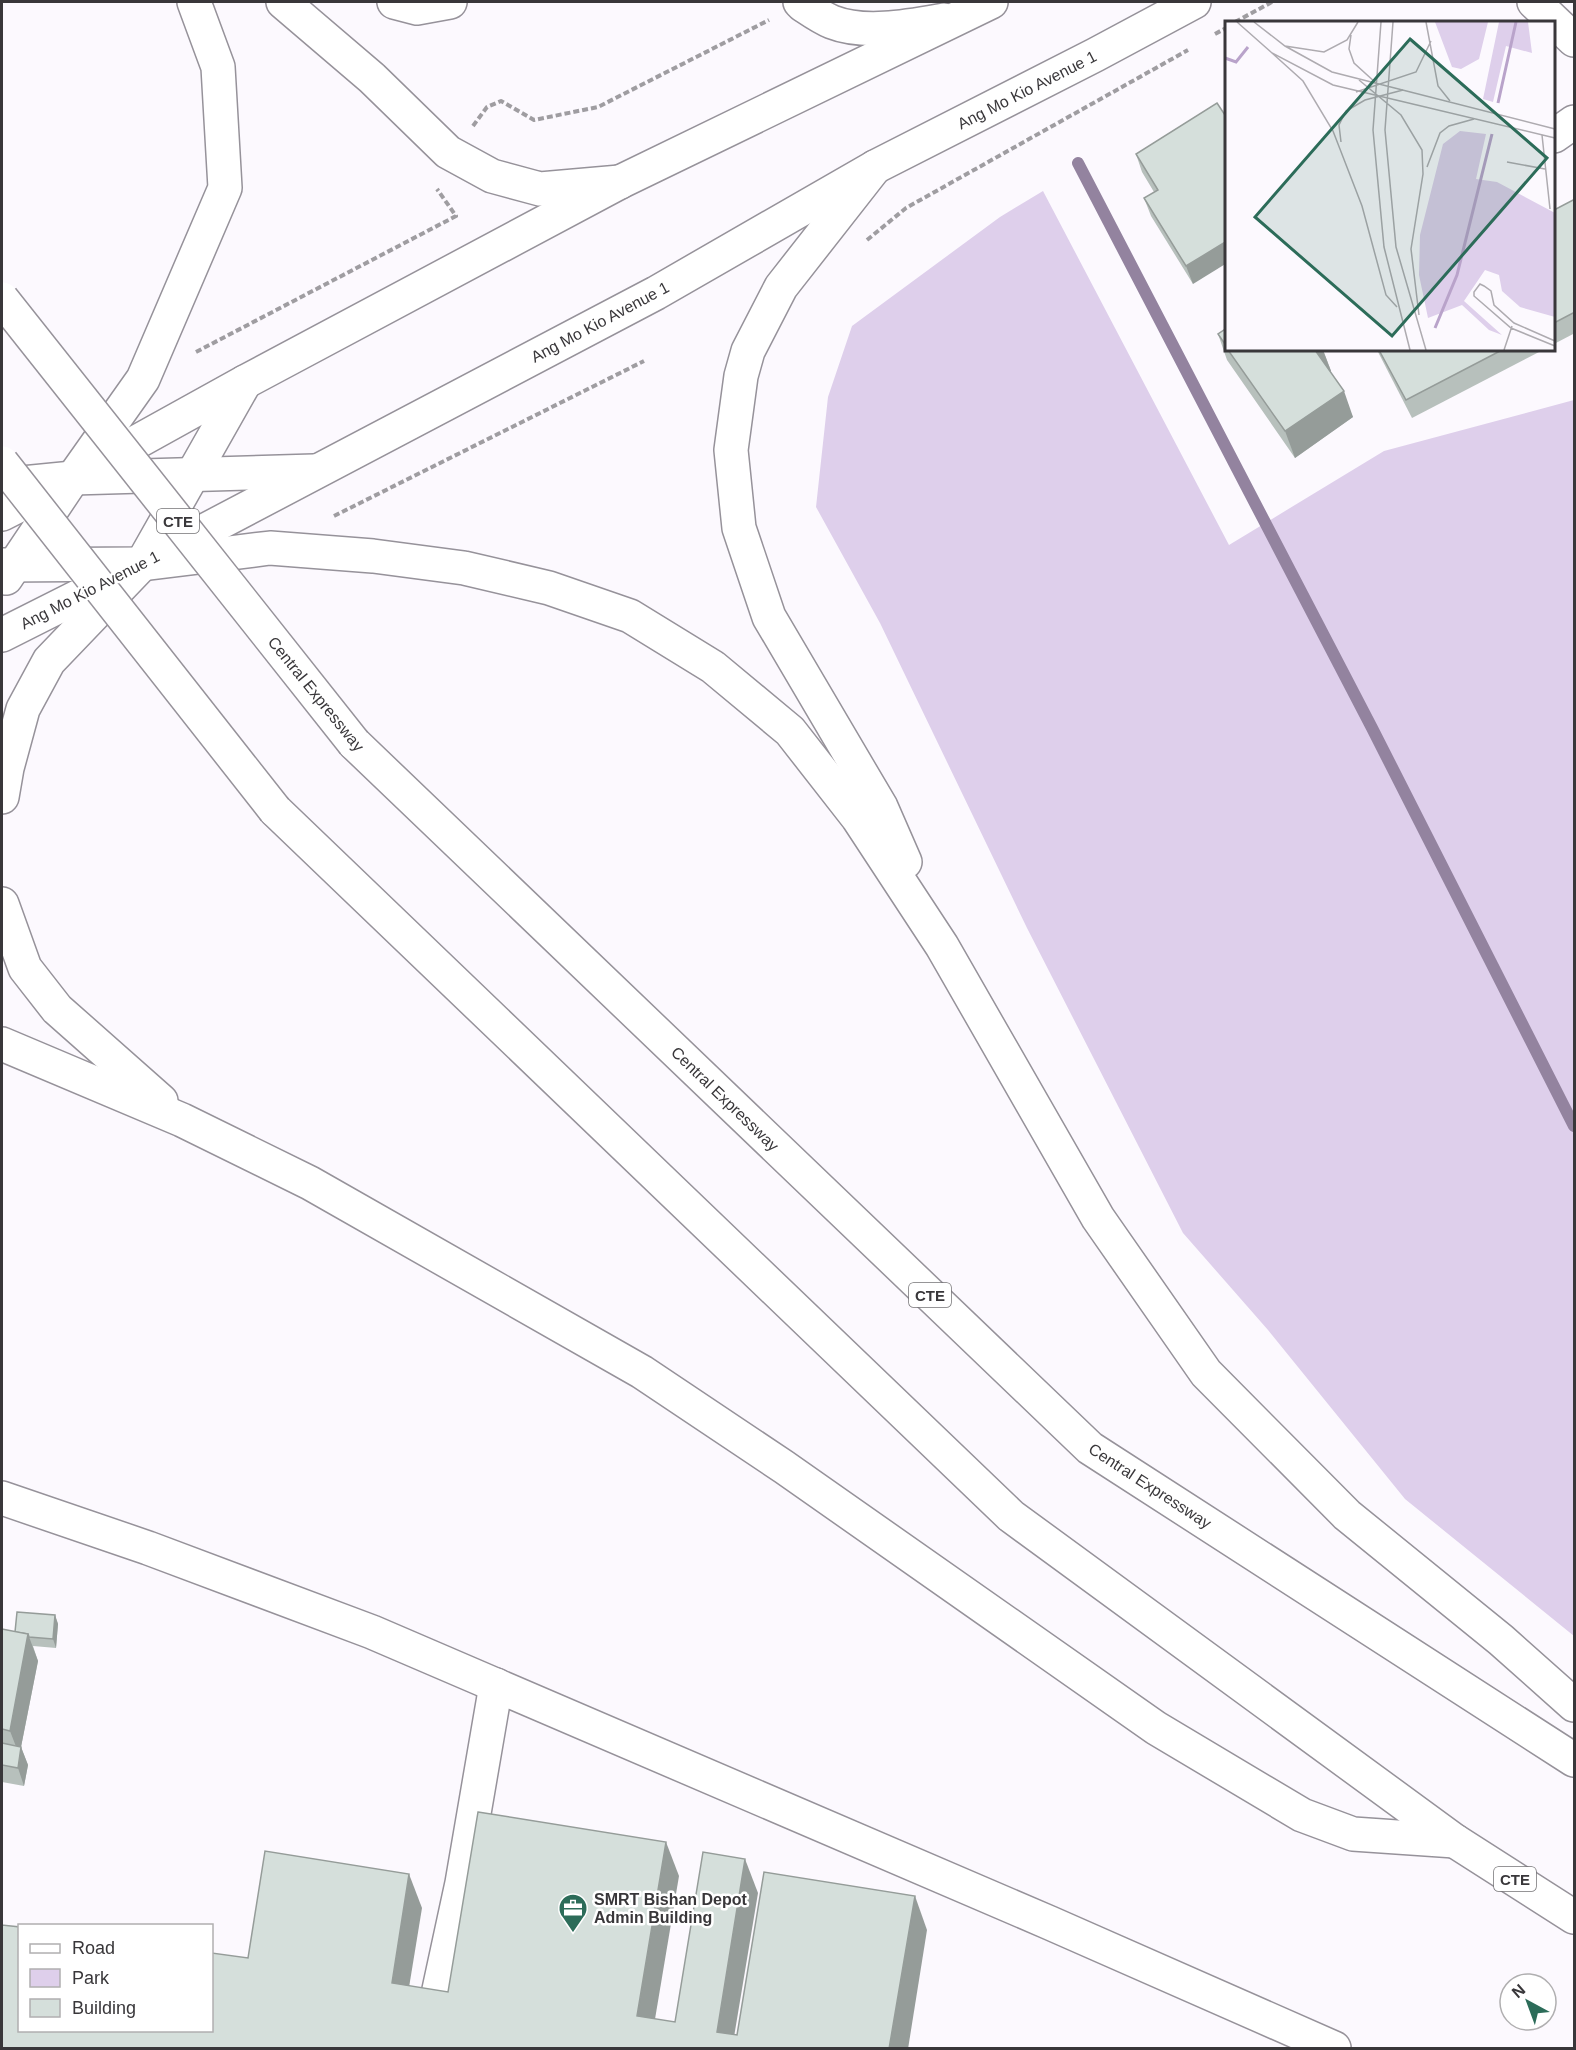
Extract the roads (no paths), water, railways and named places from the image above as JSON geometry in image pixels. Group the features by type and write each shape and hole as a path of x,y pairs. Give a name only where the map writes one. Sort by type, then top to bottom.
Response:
{"main road":[{"path":"6,571 143,379 225,188 218,67 194,2"},
{"path":"283,2 372,78 448,152 492,176 540,189 620,182"},
{"path":"394,2 417,8 450,2"},
{"path":"800,2 832,22 856,27 900,28 958,18"},
{"path":"2,514 73,478 245,382 620,182 991,2"},
{"name":"Ang Mo Kio Avenue 1","path":"2,635 656,293 875,167 1194,2"},
{"path":"1534,2 1554,21"},
{"path":"1555,21 1575,40"},
{"path":"1555,135 1575,122"},
{"path":"875,167 781,286 748,351 741,376 731,450 739,528 769,616 881,807 942,946"},
{"name":"Central Expressway","path":"2,299 354,743 1090,1448 1575,1760"},
{"path":"2,797 23,709 49,661 141,564 245,382"},
{"name":"CTE","path":"2,463 275,810 1011,1516 1455,1841 1575,1917"},
{"path":"2,485 73,478 314,471"},
{"path":"6,571 141,564 270,548 373,556 464,568 549,588 630,616 713,667 790,731 858,818 942,946 1098,1218 1206,1373 1347,1515 1501,1640 1575,1705"},
{"path":"2,904 25,968 57,1009 182,1120"},
{"path":"2,1044 182,1120 310,1182 642,1372 794,1474 1156,1728 1302,1815 1353,1834 1455,1841"},
{"path":"2,1498 148,1548 361,1628 1050,1923 1334,2049"},
{"path":"432,2022 462,1883 496,1685"}],"waterway":[{"path":"1078,163 1372,728 1574,1126"}],"place":[{"name":"SMRT Bishan Depot Admin Building","path":"573,1934"}]}
